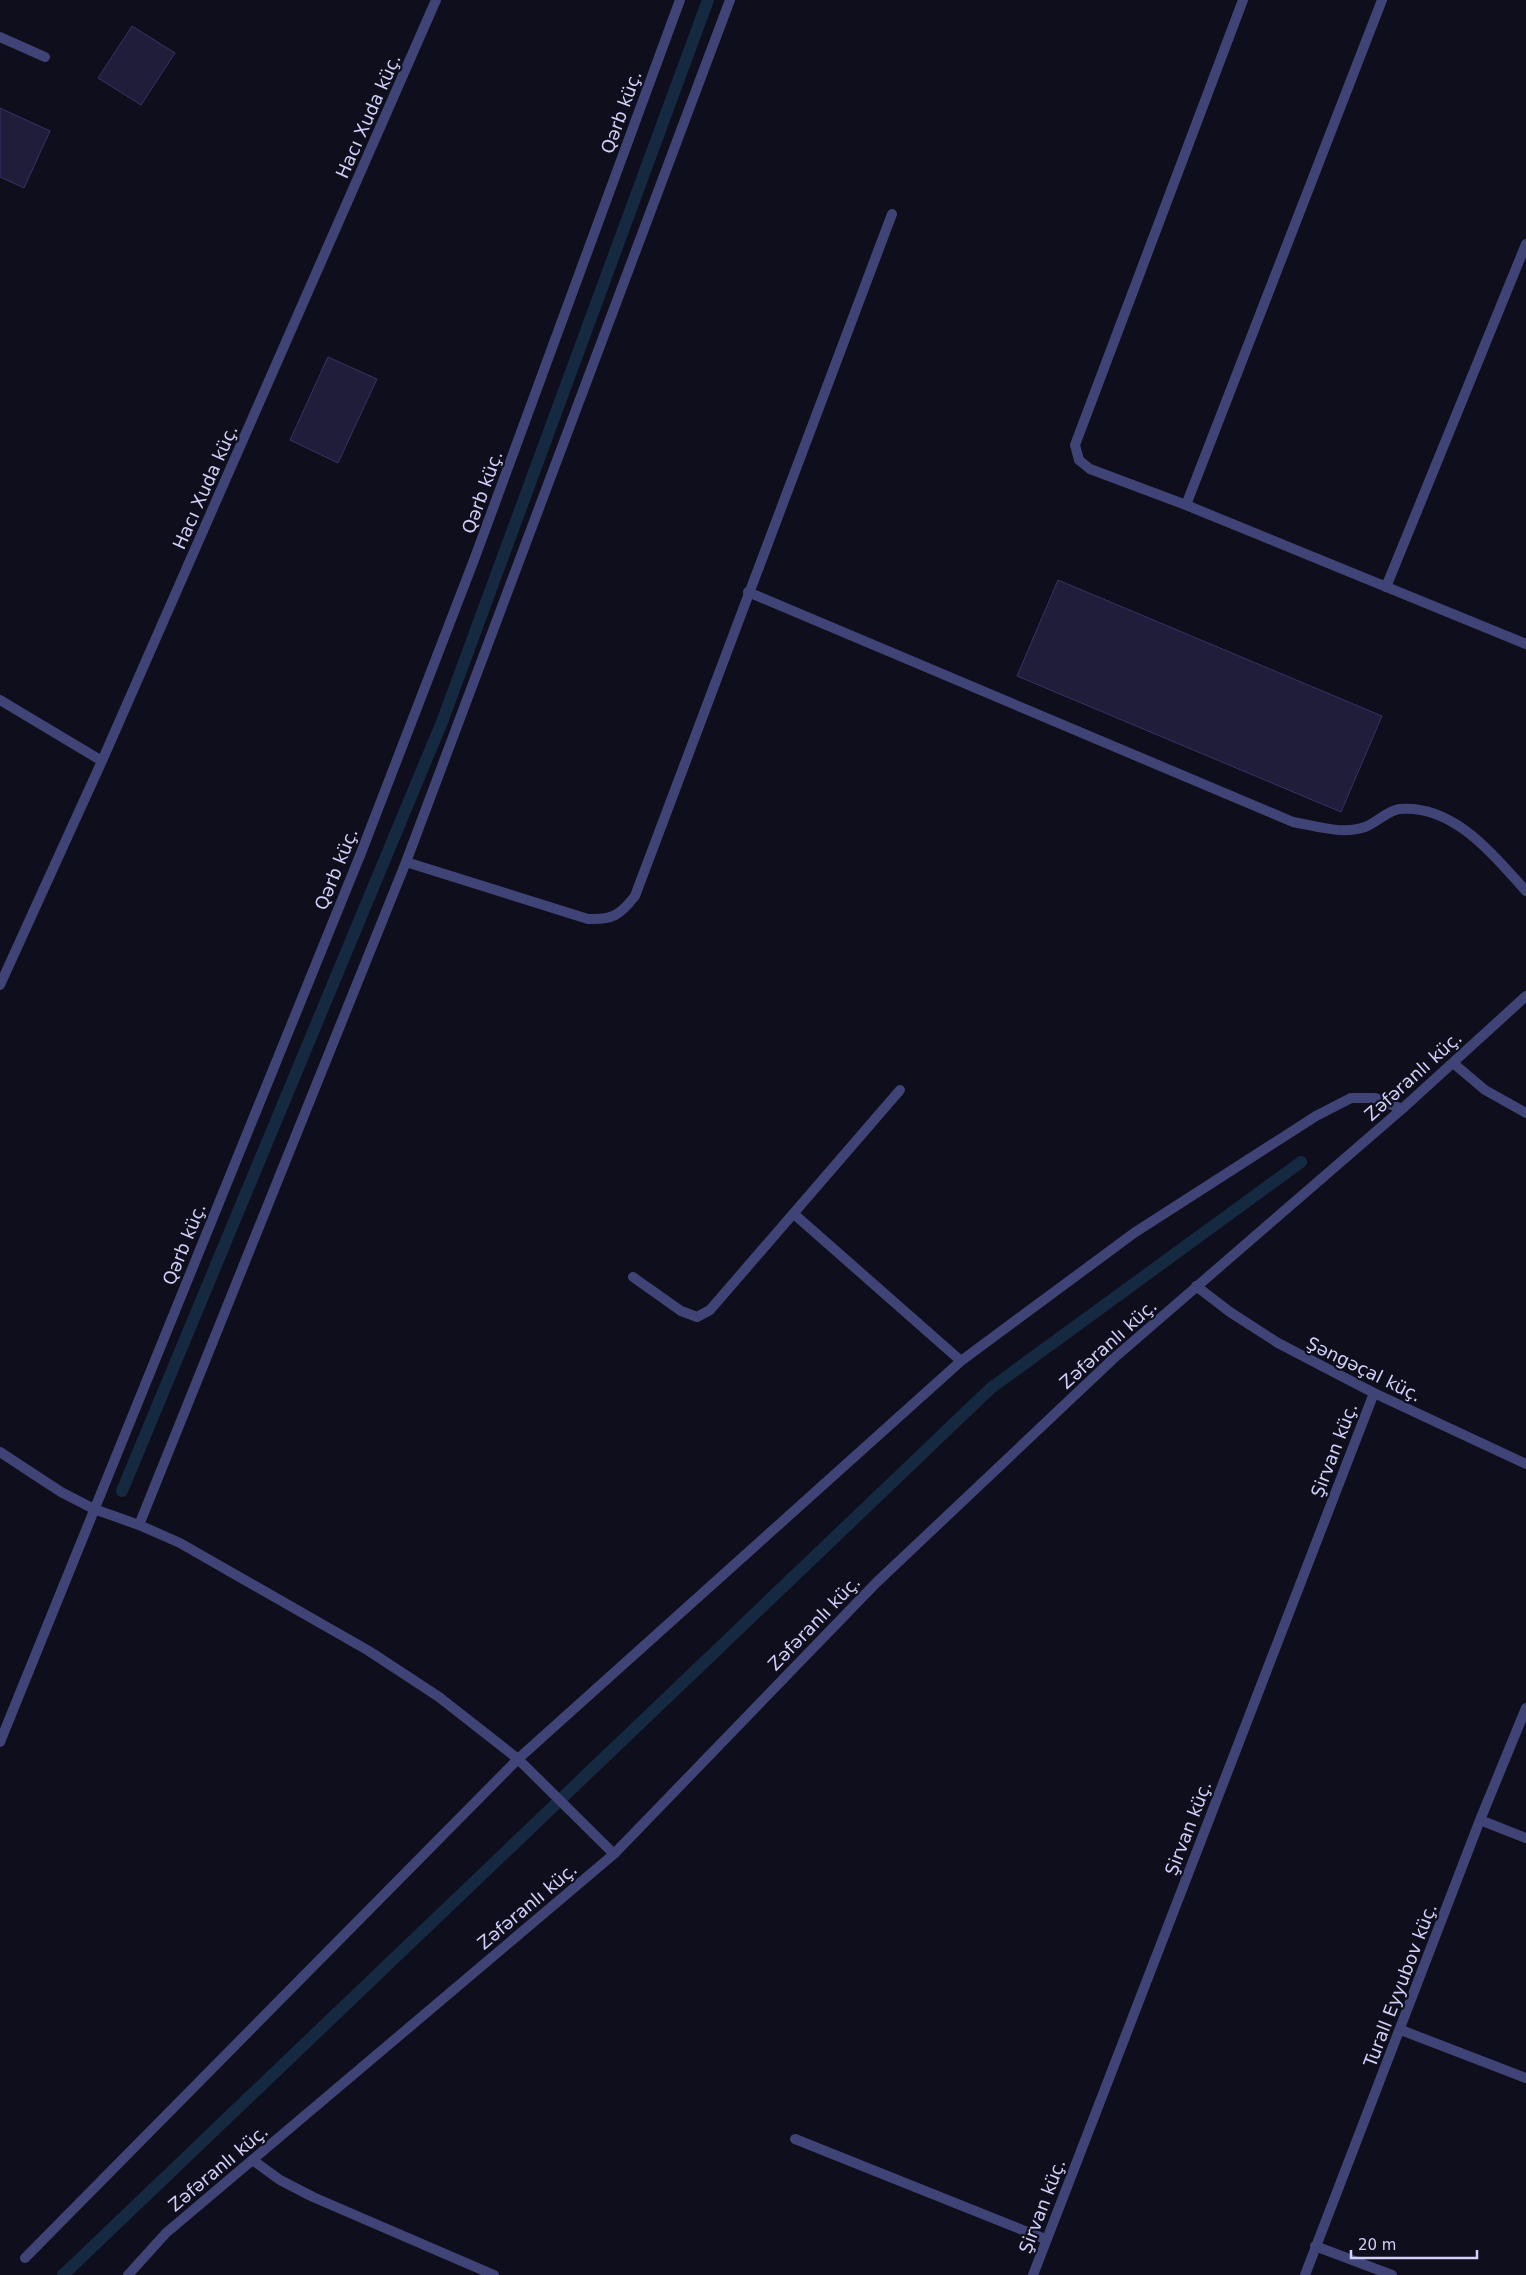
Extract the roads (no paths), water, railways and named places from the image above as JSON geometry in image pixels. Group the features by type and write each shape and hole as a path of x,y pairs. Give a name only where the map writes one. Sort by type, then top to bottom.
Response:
{"street":[{"name":"Hacı Xuda küç.","path":"0,985 102,761 436,0"},
{"name":"Qərb küç.","path":"0,1742 361,853 474,560 680,0"},
{"path":"139,1525 406,862 730,0"},
{"path":"1243,0 1075,445 1079,460 1090,469 1186,505 1526,644"},
{"path":"1186,505 1382,0"},
{"path":"0,37 45,57"},
{"path":"406,862 588,919 605,920 622,912 635,896 892,214"},
{"path":"1386,587 1526,244"},
{"path":"748,592 1293,822 1337,830 1364,827 1398,809 1430,812 1462,827 1491,853 1526,891"},
{"path":"0,700 102,761"},
{"name":"Zəfəranlı küç.","path":"128,2275 166,2233 614,1854 876,1583 1113,1359 1402,1110 1526,996"},
{"path":"1453,1063 1485,1090 1526,1113"},
{"path":"633,1277 680,1311 697,1318 710,1310 900,1090"},
{"path":"24,2258 518,1759 961,1361 1134,1233 1316,1116 1351,1098 1375,1098 1402,1110"},
{"path":"794,1214 961,1361"},
{"name":"Şəngəçal küç.","path":"1196,1286 1230,1312 1278,1343 1374,1393 1526,1464"},
{"name":"Şirvan küç.","path":"1033,2275 1045,2239 1374,1393"},
{"path":"0,1452 61,1492 94,1509 139,1525 180,1543 369,1651 439,1697 518,1759 614,1854"},
{"name":"Turall Eyyubov küç.","path":"1304,2275 1401,2030 1480,1820 1526,1708"},
{"path":"1480,1820 1526,1838"},
{"path":"1401,2030 1526,2078"},
{"path":"795,2139 1045,2239"},
{"path":"254,2160 280,2180 313,2197 494,2275"},
{"path":"1315,2246 1392,2275"}],"waterway":[{"path":"122,1491 442,722 708,0"},
{"path":"63,2275 991,1388 1301,1162"}]}
